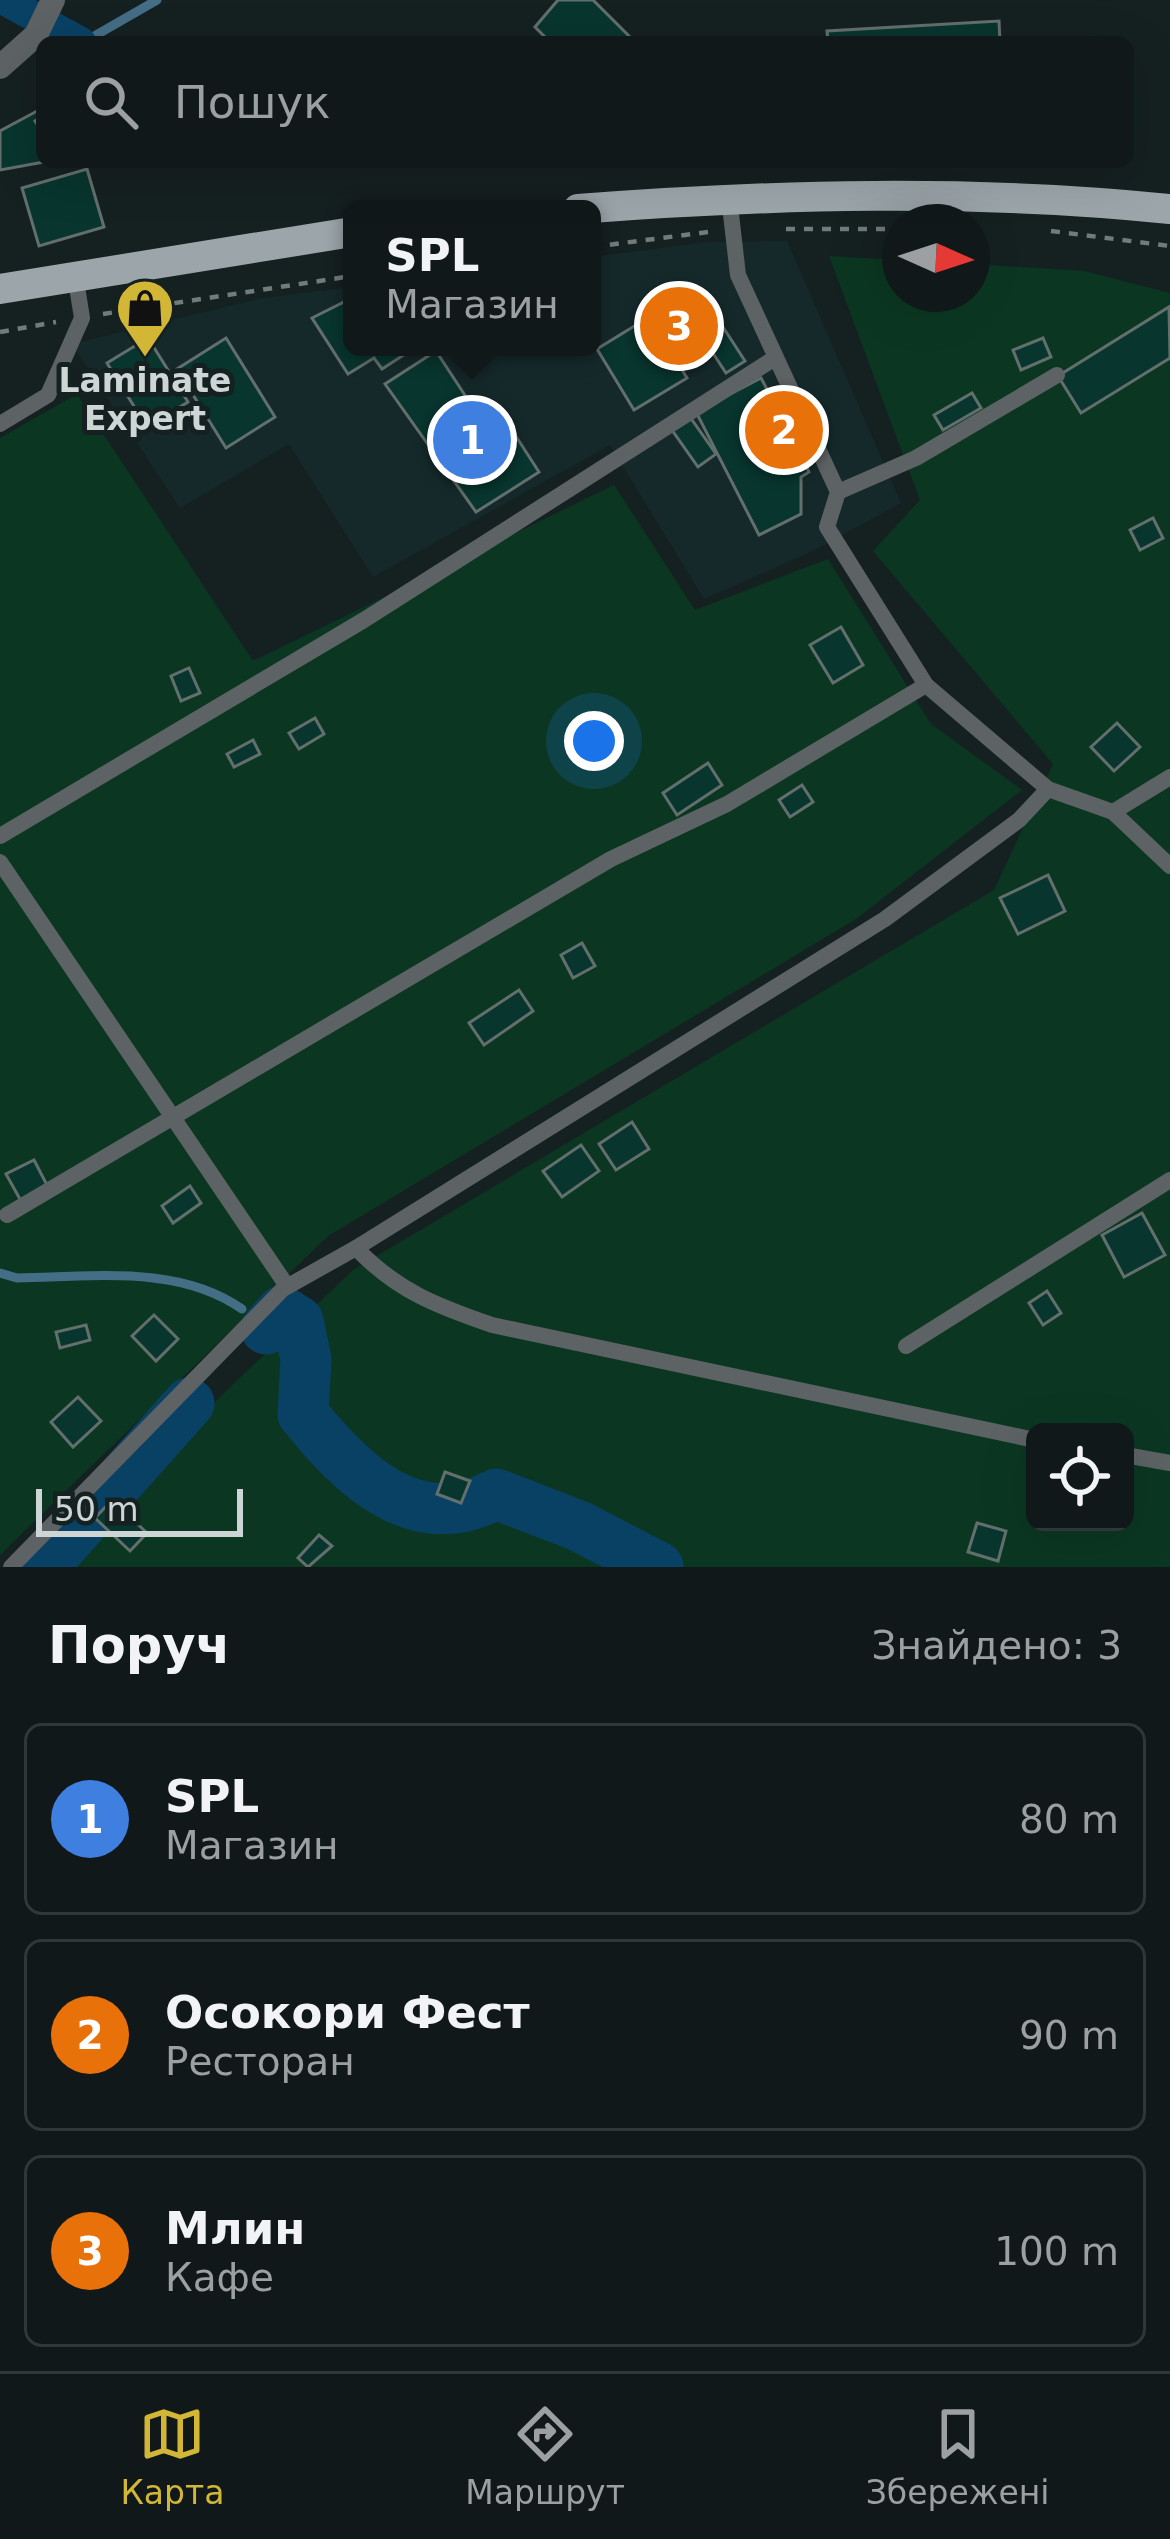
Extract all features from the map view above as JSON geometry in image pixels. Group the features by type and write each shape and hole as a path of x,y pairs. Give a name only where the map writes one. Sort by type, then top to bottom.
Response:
{"main road":[{"path":"601,207 729,197 1033,195 1170,209"},
{"path":"0,290 343,233"}],"street":[{"path":"0,67 36,35 52,1"}],"lane":[{"path":"729,197 738,275 838,492 827,526 926,685 1048,789 1113,812 1170,866"},
{"path":"0,424 48,394 82,318 76,274"},
{"path":"0,836 364,620 775,358"},
{"path":"838,492 916,458 1057,375"},
{"path":"7,1215 611,859 727,804 926,685"},
{"path":"1113,812 1170,777"},
{"path":"11,1567 287,1286 356,1248 885,919 1019,820 1048,789"},
{"path":"0,862 287,1286"},
{"path":"906,1346 1170,1180"},
{"path":"356,1248 383,1277 420,1300 492,1325 1026,1437"},
{"path":"1134,1457 1170,1463"}],"path":[{"path":"1047,231 1170,246"},
{"path":"0,332 343,277"}],"shaded area":[{"path":"787,241 901,503 815,550 704,599 610,445 373,577 289,444 180,508 72,344 262,298 343,288 343,356 601,356 601,256 707,242"}],"green space":[{"path":"829,256 882,259 882,312 990,312 990,265 1084,271 1170,293 1170,1567 57,1567 156,1458 353,1270 994,890 1053,764 873,551 920,500"},
{"path":"77,394 253,661 614,485 695,610 828,559 931,724 1022,790 856,919 328,1236 0,1555 0,438"}],"building":[{"path":"558,0 593,0 629,36 544,36 535,27"},
{"path":"999,21 1000,36 827,36 827,31"},
{"path":"36,112 36,163 0,170 0,131"},
{"path":"87,169 104,227 39,246 22,188"},
{"path":"699,290 745,361 726,373 680,303"},
{"path":"343,302 343,356 402,356 382,369 374,358 348,374 312,318"},
{"path":"1169,307 1170,358 1081,413 1058,376"},
{"path":"649,317 687,378 634,410 601,356 601,347"},
{"path":"148,338 188,402 147,427 107,363"},
{"path":"226,338 275,417 226,448 177,369"},
{"path":"1043,338 1051,357 1021,370 1013,350"},
{"path":"428,356 439,356 491,435 508,424 539,472 476,512 385,384"},
{"path":"761,378 778,410 798,424 798,450 809,472 801,477 801,514 759,535 696,412"},
{"path":"972,393 981,408 943,430 934,415"},
{"path":"690,417 716,454 698,467 672,430"},
{"path":"1153,518 1163,538 1140,550 1130,530"},
{"path":"841,627 863,665 833,683 810,645"},
{"path":"189,668 200,693 181,701 171,676"},
{"path":"315,718 324,734 299,749 289,733"},
{"path":"1117,723 1140,747 1114,771 1091,747"},
{"path":"253,740 260,754 234,767 227,754"},
{"path":"708,763 722,785 677,815 663,793"},
{"path":"802,785 813,802 790,817 779,800"},
{"path":"1048,875 1065,911 1018,934 1000,898"},
{"path":"582,943 595,966 573,978 561,955"},
{"path":"519,990 533,1011 484,1045 469,1023"},
{"path":"632,1122 649,1149 616,1170 599,1144"},
{"path":"581,1145 599,1171 562,1197 543,1171"},
{"path":"34,1160 48,1187 21,1201 6,1174"},
{"path":"190,1186 201,1203 173,1223 162,1206"},
{"path":"1142,1213 1165,1255 1124,1277 1102,1235"},
{"path":"1047,1291 1061,1313 1043,1325 1029,1303"},
{"path":"154,1315 178,1339 156,1361 132,1336"},
{"path":"86,1325 90,1340 60,1348 56,1332"},
{"path":"78,1397 101,1421 73,1447 51,1422"},
{"path":"445,1472 470,1481 461,1503 437,1494"},
{"path":"112,1500 147,1533 130,1551 95,1518"},
{"path":"977,1523 1006,1531 998,1561 968,1552"},
{"path":"319,1535 332,1546 308,1567 298,1558"}],"waterway":[{"path":"4,0 70,36"},
{"path":"94,36 157,0"},
{"path":"0,1273 17,1278 162,1279 217,1295 242,1309"},
{"path":"266,1329 282,1311 298,1321 306,1359 303,1414 343,1458 388,1493 439,1509 467,1506 496,1494 579,1526 658,1567"},
{"path":"43,1567 189,1403"}],"place":[{"name":"Млин","path":"679,326"},
{"name":"Laminate Expert","path":"145,359"},
{"name":"Осокори Фест","path":"784,430"},
{"name":"SPL","path":"472,440"}]}
